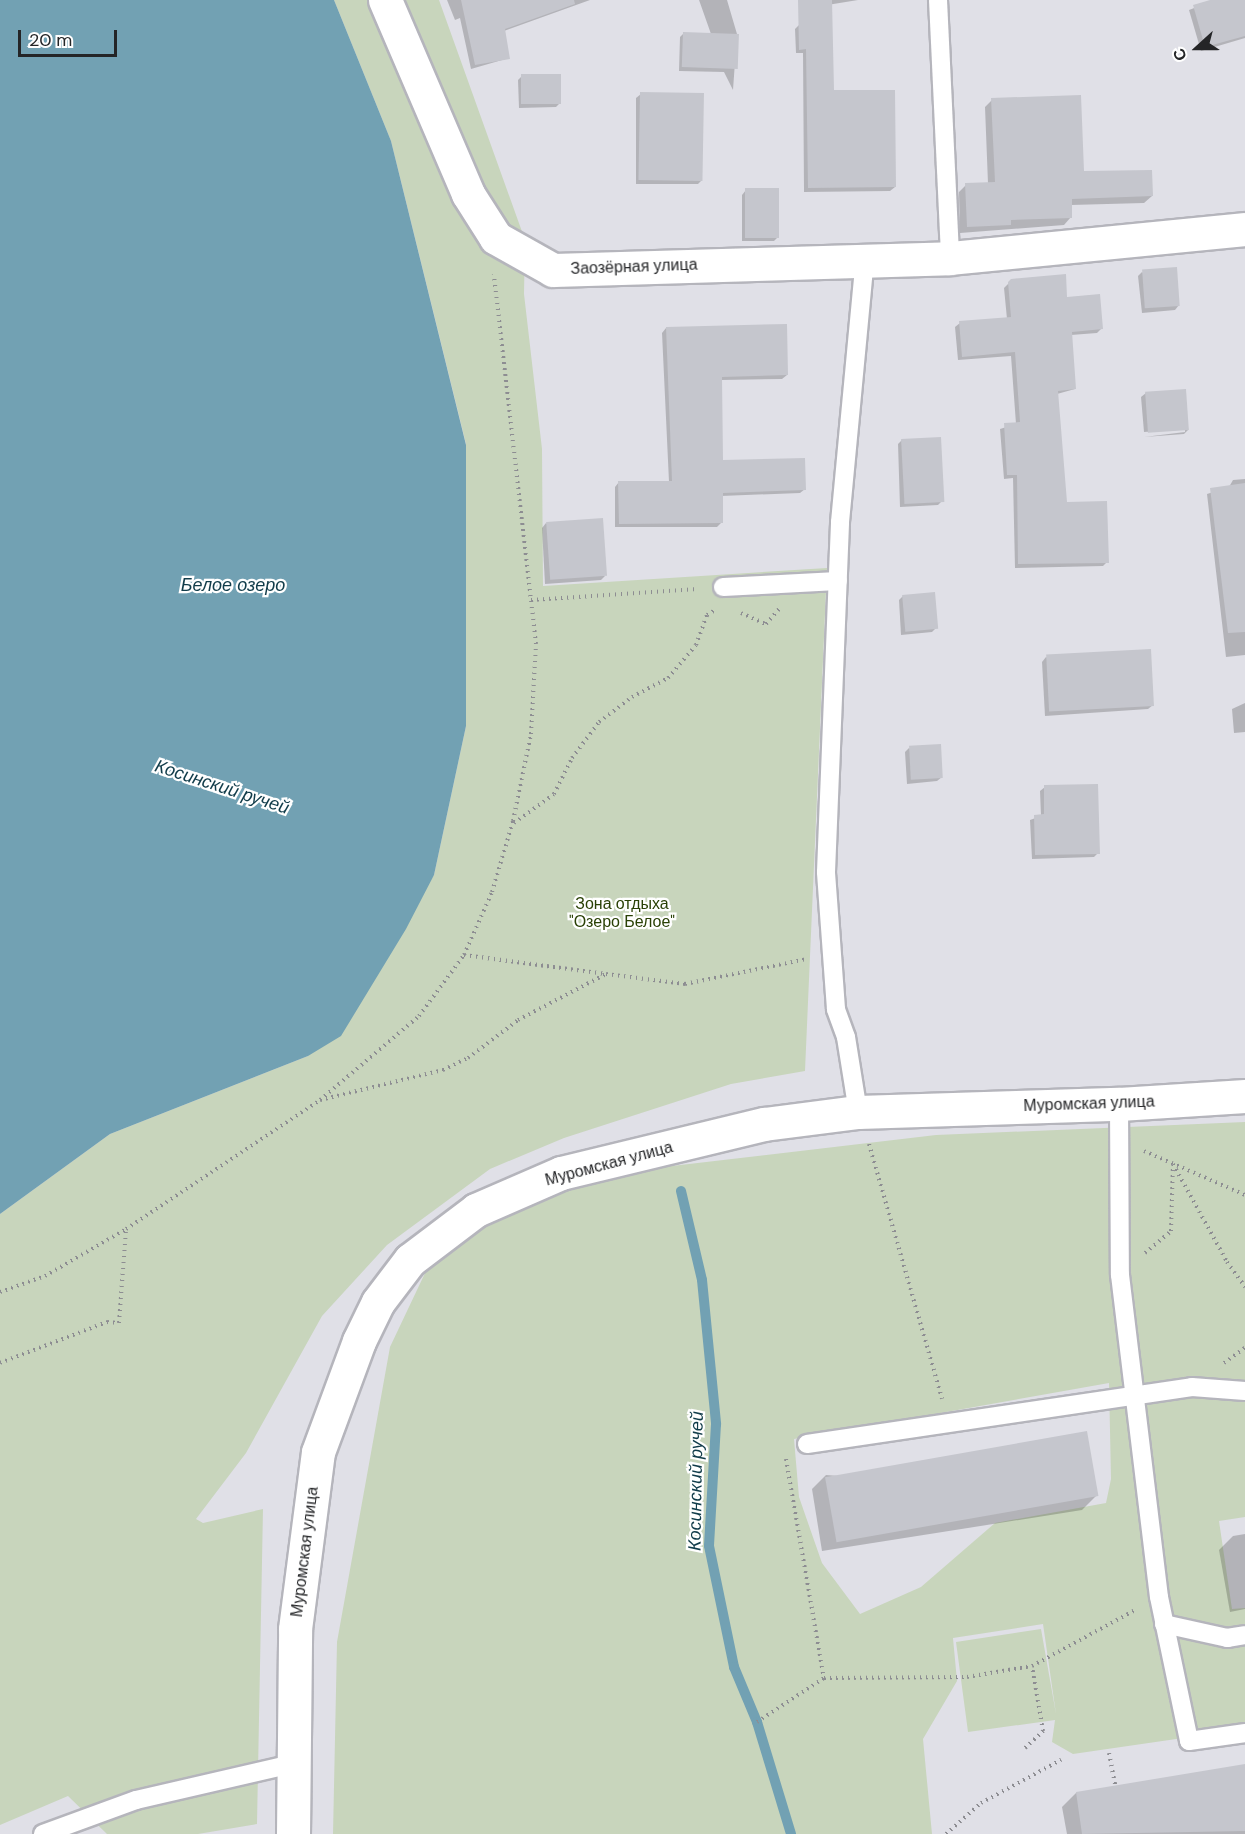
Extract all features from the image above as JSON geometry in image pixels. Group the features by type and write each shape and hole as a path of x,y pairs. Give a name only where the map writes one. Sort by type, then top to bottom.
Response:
{"street":[{"name":"Заозёрная улица","path":"385,0 468,194 496,238 553,270 865,258 950,258 1245,229"},
{"name":"Муромская улица","path":"292,1834 295,1629 318,1452 359,1341 378,1302 410,1260 476,1210 561,1173 764,1124 858,1112 1119,1104 1245,1096"}],"lane":[{"path":"938,0 950,258"},
{"path":"858,1112 846,1037 836,1009 826,872 838,581 865,258"},
{"path":"723,587 838,581"},
{"path":"1119,1104 1120,1275 1164,1624 1189,1741 1245,1733"},
{"path":"807,1444 1192,1387 1245,1390"},
{"path":"1164,1624 1227,1638 1245,1635"},
{"path":"42,1834 136,1800 292,1764"}],"path":[{"path":"0,1292 45,1275 126,1229 320,1100 419,1016 464,955 492,892 512,824 531,734 536,644 493,293 496,238"},
{"path":"738,612 766,624 800,583"},
{"path":"531,600 723,587"},
{"path":"512,824 554,794 572,758 599,722 632,697 668,678 696,645 707,615 721,607"},
{"path":"464,955 606,974 639,976 685,984 831,955"},
{"path":"320,1100 443,1070 468,1058 518,1020 606,974"},
{"path":"858,1112 949,1424"},
{"path":"1120,1139 1245,1196"},
{"path":"1120,1275 1171,1231 1173,1164"},
{"path":"1173,1164 1227,1263 1245,1287"},
{"path":"0,1363 107,1322 120,1323 126,1229"},
{"path":"807,1444 785,1451 824,1678"},
{"path":"757,1722 824,1678 967,1677 1032,1666 1159,1597"},
{"path":"1025,1748 1043,1731 1032,1666"},
{"path":"1110,1753 1115,1785"},
{"path":"946,1834 981,1803 1061,1760"}],"green space":[{"name":"Зона отдыха \"Озеро Белое\"","path":"334,0 439,0 525,240 524,294 542,449 543,586 827,568 805,1071 731,1084 564,1138 490,1169 387,1245 322,1316 246,1453 196,1519 203,1523 263,1509 257,1824 198,1834 107,1834 68,1796 0,1825 0,1214 110,1134 308,1056 434,875 466,726 466,444 391,141"},
{"path":"1245,1122 1245,1517 1219,1521 1232,1609 1245,1608 1245,1729 1073,1754 1052,1742 1055,1720 968,1732 956,1642 1041,1629 1056,1714 1043,1624 953,1638 957,1681 923,1739 932,1834 333,1834 337,1642 390,1347 435,1252 527,1202 629,1171 936,1135","holes":["1109,1383 1111,1479 1106,1503 995,1523 921,1587 860,1614 822,1563 799,1497 794,1439"]}],"water":[{"name":"Белое озеро","path":"0,0 334,0 391,141 466,445 466,726 434,875 406,929 341,1036 308,1056 110,1134 0,1214"}],"building":[{"path":"461,0 574,0 575,4 505,29 510,59 475,65"},
{"path":"798,0 832,0 834,90 895,90 896,187 808,188 806,49 799,50"},
{"path":"1210,0 1245,0 1245,36 1205,47 1193,5"},
{"path":"683,32 739,34 738,69 682,67"},
{"path":"521,74 561,74 561,104 521,104"},
{"path":"640,92 704,93 702,181 638,180"},
{"path":"1081,95 1084,171 1152,170 1153,196 1072,199 1072,218 1011,220 1011,225 967,227 965,183 995,182 991,98"},
{"path":"745,188 779,188 779,238 745,238"},
{"path":"1177,267 1180,306 1145,308 1142,269"},
{"path":"1066,274 1067,297 1100,294 1103,329 1072,332 1076,389 1058,391 1067,502 1107,501 1109,563 1018,564 1017,475 1007,475 1004,423 1020,422 1015,352 962,357 959,321 1011,317 1008,282 1011,279"},
{"path":"787,324 788,375 722,377 723,460 805,458 806,490 723,493 723,523 619,524 618,481 672,481 666,327"},
{"path":"1186,389 1189,430 1148,433 1145,392"},
{"path":"941,437 944,502 904,504 901,439"},
{"path":"1245,483 1245,632 1228,633 1210,488"},
{"path":"603,518 607,576 550,580 546,522"},
{"path":"935,592 938,629 905,632 902,595"},
{"path":"1151,649 1154,706 1049,711 1046,654"},
{"path":"941,744 943,778 911,780 909,746"},
{"path":"1098,784 1100,854 1035,855 1034,815 1044,814 1044,785"},
{"path":"1087,1431 1098,1496 837,1542 825,1477"},
{"path":"1245,1764 1245,1831 1082,1834 1076,1792"}],"waterway":[{"name":"Косинский ручей","path":"681,1191 702,1280 716,1424 709,1546 734,1667 757,1722 791,1834"}]}
